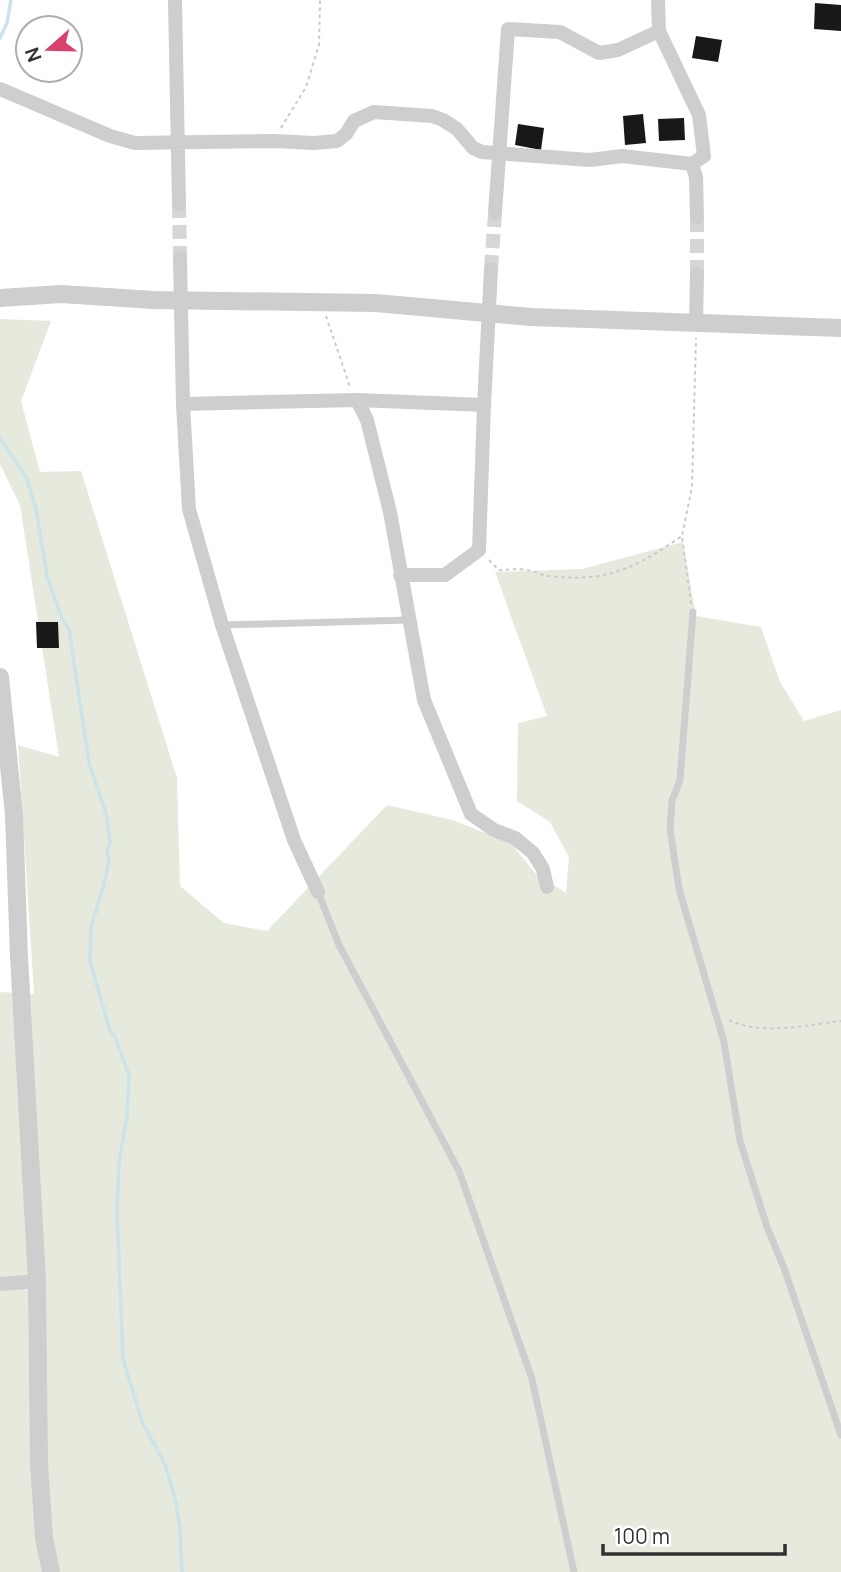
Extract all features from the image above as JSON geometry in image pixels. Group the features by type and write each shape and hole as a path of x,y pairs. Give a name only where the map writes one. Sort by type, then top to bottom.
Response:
{"street":[{"path":"175,0 179,204"},
{"path":"0,89 123,141 337,141 346,134 354,121 374,112 432,116 457,129 474,148 498,154 590,160 622,156 692,164 704,156 699,115 659,31 658,0"},
{"path":"495,213 508,29 561,32 598,53 618,50 659,31"},
{"path":"692,164 696,177 697,218"},
{"path":"180,257 183,404 189,509 222,625 294,840 318,892"},
{"path":"400,575 445,575 478,550 491,270"},
{"path":"696,323 697,274"},
{"path":"0,298 61,294 181,301 394,304 489,314 622,322 841,328"},
{"path":"183,404 357,400 484,405"},
{"path":"357,400 368,420 390,512 424,700 471,814 494,830 515,838 534,853 543,869 547,887"},
{"path":"0,677 14,815 37,1281 39,1464 44,1538 51,1572"},
{"path":"0,1284 37,1281"}],"lane":[{"path":"693,612 680,780 672,801 670,829 678,889 724,1042 740,1141 767,1227 841,1435"},
{"path":"222,625 409,620"},
{"path":"318,892 338,945 459,1171 533,1379 574,1572"}],"path":[{"path":"274,141 306,87 319,45 320,0"},
{"path":"321,302 350,389 357,400"},
{"path":"693,612 682,536 693,471 696,323"},
{"path":"478,550 499,570 525,569 546,576 590,578 619,572 642,563 682,536"},
{"path":"715,1013 737,1024 782,1029 841,1021"}],"shaded area":[{"path":"0,319 51,321 21,401 40,472 81,471 177,778 180,886 224,923 267,931 387,805 452,820 511,843 535,873 566,893 569,857 550,822 517,801 518,723 547,716 495,572 582,569 683,542 696,616 761,627 780,682 804,721 841,710 841,1572 0,1572 0,992 34,994 18,745 59,757 20,505 0,464"}],"building":[{"path":"815,3 841,5 841,31 814,29"},
{"path":"696,36 722,40 718,62 692,58"},
{"path":"643,114 646,143 625,145 623,116"},
{"path":"684,118 685,140 659,141 658,119"},
{"path":"518,124 544,128 541,150 515,145"},
{"path":"36,622 58,622 59,648 37,648"}],"waterway":[{"path":"0,38 7,23 11,0"},
{"path":"0,438 27,479 36,509 47,576 61,616 69,630 89,763 106,813 110,842 107,853 109,861 91,927 90,961 110,1031 115,1037 129,1075 127,1117 119,1162 117,1211 123,1359 142,1421 166,1467 176,1502 182,1572"}],"tunnel":[{"path":"179,204 180,258"},
{"path":"491,269 495,213"},
{"path":"697,218 697,274"}]}
